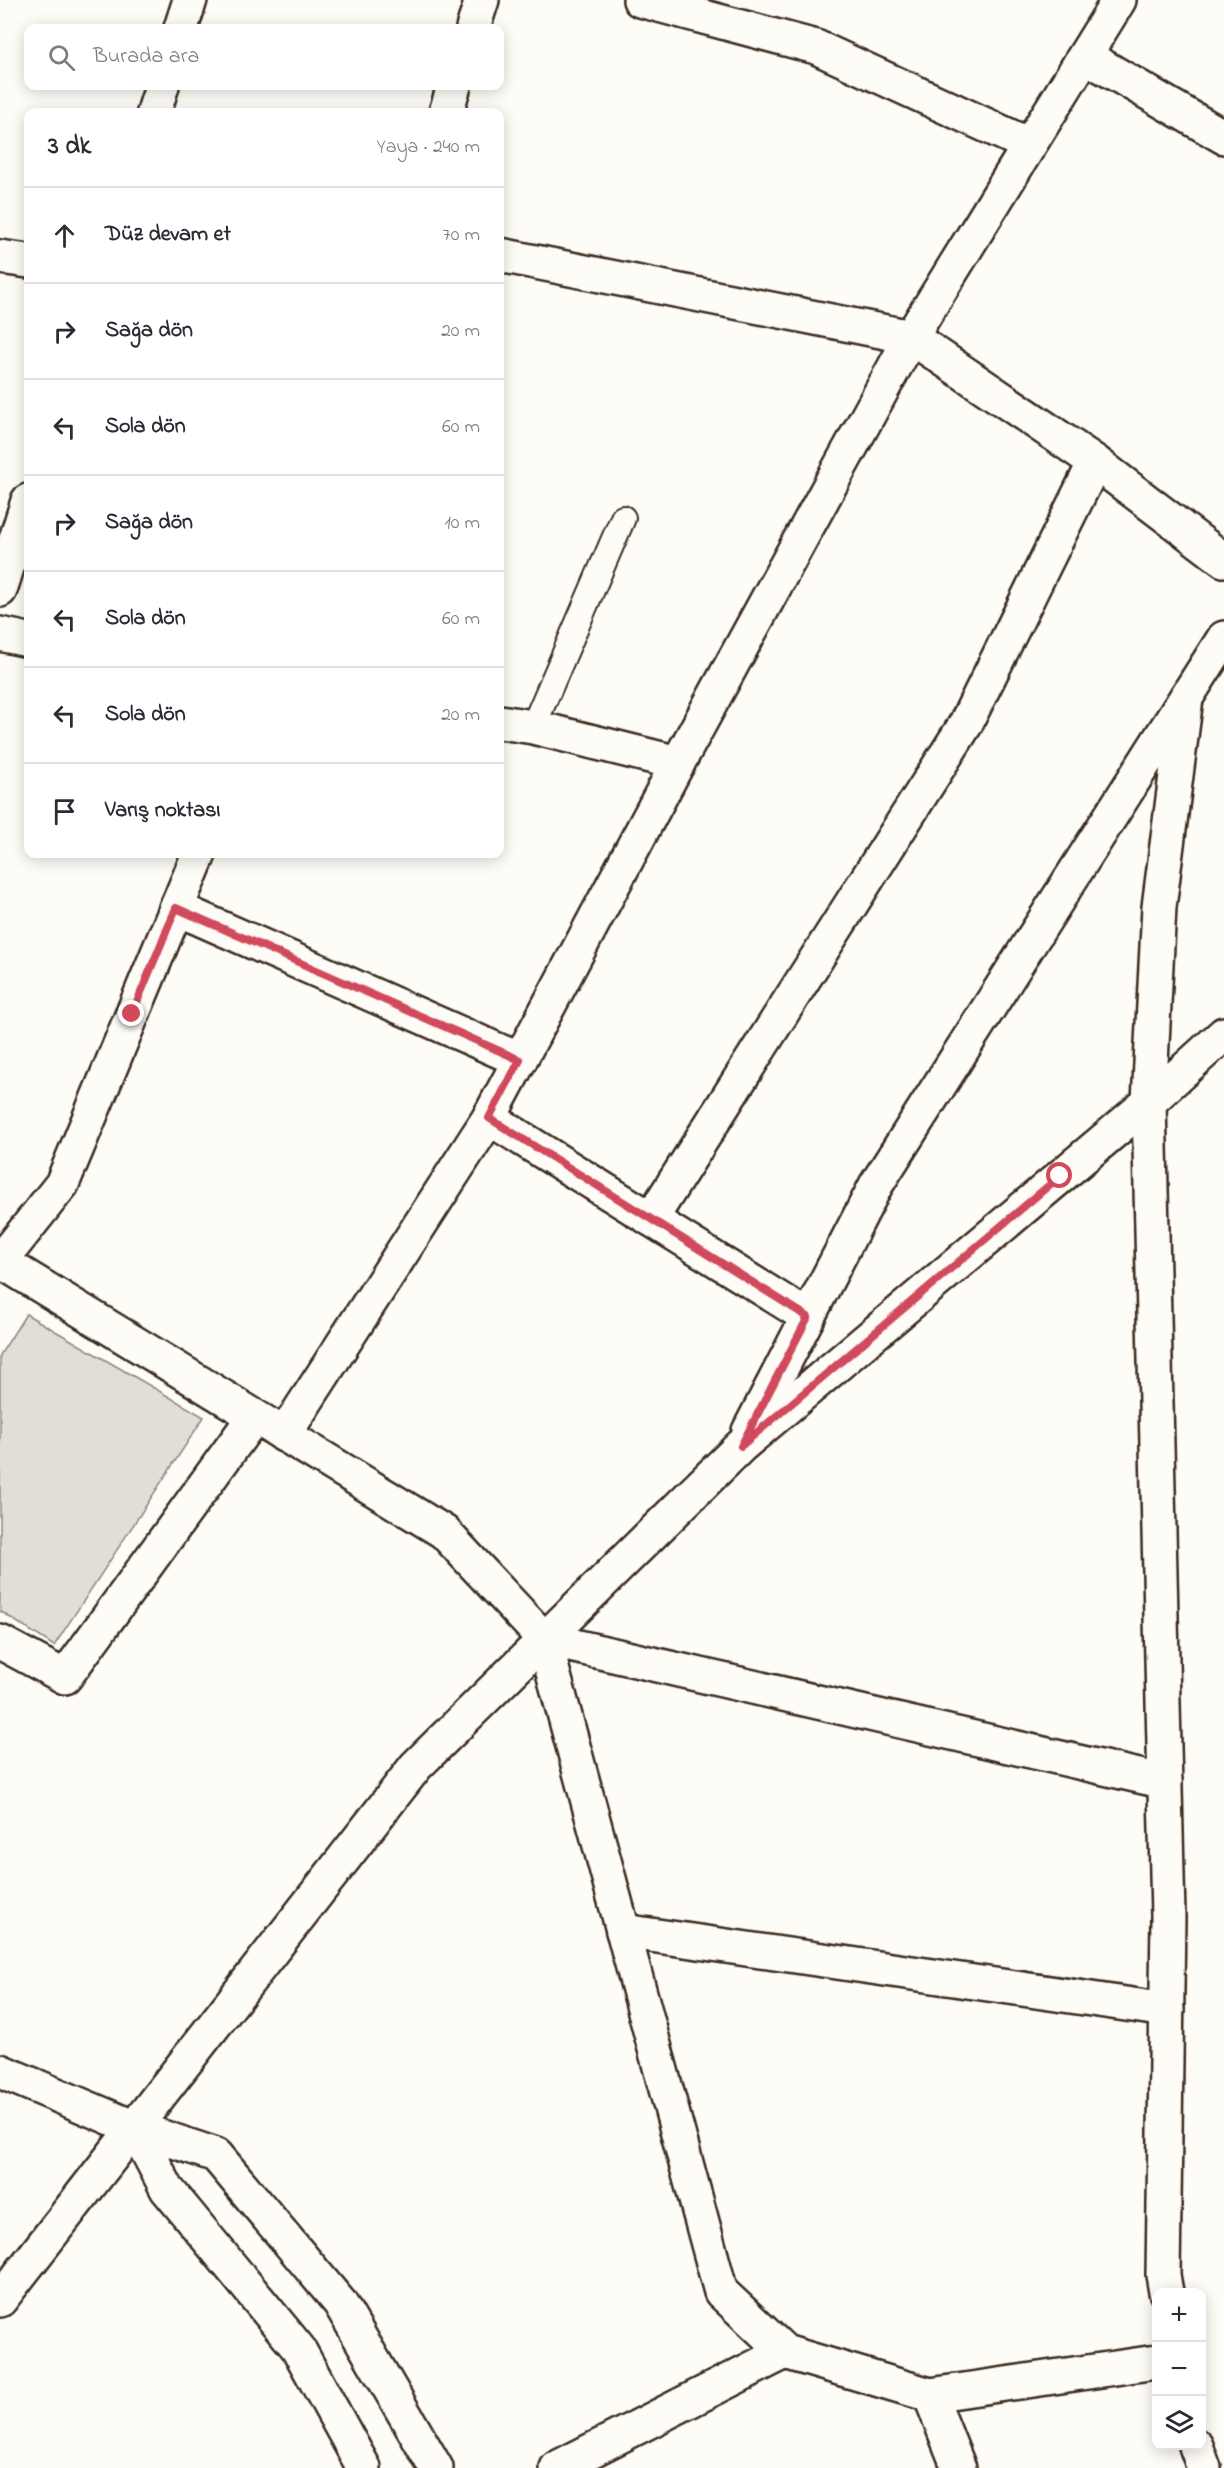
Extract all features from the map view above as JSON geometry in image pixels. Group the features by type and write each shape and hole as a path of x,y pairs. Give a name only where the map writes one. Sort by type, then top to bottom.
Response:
{"street":[{"path":"182,24 190,0"},
{"path":"474,24 482,0"},
{"path":"640,0 816,47 1029,145"},
{"path":"284,1435 489,1118 678,762 911,337 1119,0"},
{"path":"1085,56 1224,137"},
{"path":"155,108 161,90"},
{"path":"447,108 453,90"},
{"path":"504,256 911,337 1095,462 1224,560"},
{"path":"0,257 24,260"},
{"path":"651,1219 965,725 1095,462"},
{"path":"0,590 24,514"},
{"path":"0,634 24,639"},
{"path":"741,1446 876,1185 1224,638"},
{"path":"1165,2288 1163,2275 1168,1917 1149,1102 1159,907 1186,698"},
{"path":"504,723 533,727 678,762"},
{"path":"197,858 62,1184 1,1263 444,1532 544,1640 721,2292 785,2352 930,2395 1152,2363"},
{"path":"176,908 520,1060"},
{"path":"0,2300 416,1766 741,1446 1149,1102 1224,1035"},
{"path":"489,1118 808,1317"},
{"path":"0,1642 65,1677 254,1416"},
{"path":"544,1640 1165,1782"},
{"path":"623,1931 1167,2010"},
{"path":"0,2071 135,2128 216,2155 340,2303 436,2468"},
{"path":"135,2128 166,2189 298,2348 364,2468"},
{"path":"557,2468 785,2352"},
{"path":"930,2395 959,2468"},
{"path":"1199,2450 1204,2468"}],"lane":[{"path":"533,727 623,518"}],"shaded area":[{"path":"26,1314 204,1417 54,1646 0,1611 0,1355"}],"route":[{"path":"132,1014 176,908 520,1060 489,1118 808,1317 741,1446 1060,1176"}]}
